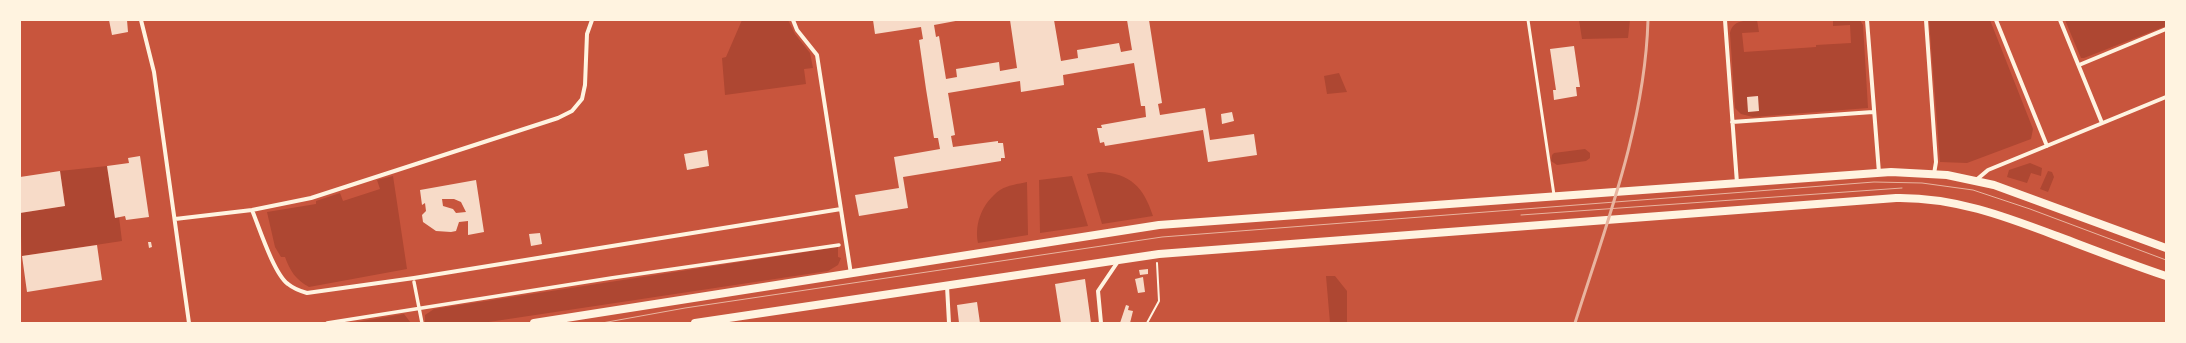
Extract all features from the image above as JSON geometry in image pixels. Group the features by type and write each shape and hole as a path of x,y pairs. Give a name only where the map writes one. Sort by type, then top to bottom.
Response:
{"main road":[{"path":"534,323 851,275 1159,225 1879,173 1934,174 1976,180 2009,190 2166,248"},
{"path":"695,323 1120,258 1307,241 1837,201 1907,198 1946,201 1988,211 2166,276"}],"street":[{"path":"141,20 154,72 190,323"},
{"path":"175,219 252,210 323,194 519,132 558,118 572,111 582,99 585,85 587,34 592,20"},
{"path":"793,20 797,30 817,55 851,275"},
{"path":"1725,20 1737,183"},
{"path":"1868,20 1873,112 1879,173"},
{"path":"1926,20 1936,162 1934,174"},
{"path":"1996,20 2047,146"},
{"path":"2060,20 2102,123"},
{"path":"2079,65 2166,29"},
{"path":"1976,180 1988,170 2166,97"},
{"path":"1732,122 1873,112"},
{"path":"252,210 279,274 287,284 298,291 307,293 840,210"},
{"path":"327,323 611,278 839,245"},
{"path":"1101,323 1098,291 1120,258"},
{"path":"414,282 422,323"},
{"path":"947,285 948,323"}],"lane":[{"path":"1528,20 1554,197"}],"path":[{"path":"1147,323 1160,301 1157,264"}],"shaded area":[{"path":"742,20 788,20 795,34 810,53 813,68 804,69 806,84 725,95 722,58 726,57"},
{"path":"1579,20 1630,20 1628,38 1582,39"},
{"path":"1757,20 1759,32 1742,33 1744,52 1851,43 1850,25 1833,26 1833,20 1860,20 1863,25 1868,108 1753,117 1741,114 1735,108 1730,33 1734,25 1737,23"},
{"path":"1929,20 1990,20 2033,129 2031,139 1967,163 1940,162"},
{"path":"2065,20 2166,20 2166,26 2081,58"},
{"path":"1339,73 1347,92 1327,94 1324,76"},
{"path":"1585,149 1590,153 1590,158 1586,161 1557,165 1551,161 1554,153"},
{"path":"2030,163 2042,168 2041,176 2031,173 2027,183 2007,177 2009,170"},
{"path":"107,166 115,217 119,217 122,241 22,256 20,213 65,206 60,171"},
{"path":"2048,171 2052,172 2054,177 2048,192 2040,189"},
{"path":"1099,172 1120,175 1135,184 1145,197 1153,216 1102,224 1087,174"},
{"path":"393,176 407,269 309,287 300,281 291,271 285,257 281,257 275,247 267,212 316,204 316,201 340,193 343,201 380,189 377,180"},
{"path":"1072,176 1088,226 1040,233 1039,180"},
{"path":"1027,182 1028,235 978,243 977,228 981,214 989,201 1003,188"},
{"path":"838,247 838,257 841,258 838,265 828,271 482,323 425,322 425,315 434,309"},
{"path":"1326,276 1335,276 1347,291 1347,323 1330,323"},
{"path":"404,314 411,323 350,323"}],"building":[{"path":"109,20 127,20 128,32 112,35"},
{"path":"873,20 961,20 934,25 936,37 939,36 946,79 957,77 956,69 999,62 1000,71 1017,68 1010,20 1054,20 1061,61 1078,58 1077,50 1119,43 1121,52 1132,50 1127,20 1149,20 1162,103 1158,104 1160,115 1205,108 1210,140 1254,134 1257,155 1208,162 1203,130 1105,146 1104,142 1100,143 1097,128 1102,128 1101,125 1146,117 1145,106 1141,106 1134,63 1063,75 1064,85 1021,92 1020,81 948,93 955,135 951,136 953,147 998,141 998,143 1003,143 1005,158 1001,158 1001,161 903,177 908,208 859,216 855,195 899,188 894,157 940,149 938,138 934,138 926,89 919,40 923,39 921,27 875,34"},
{"path":"1574,46 1580,87 1576,87 1577,96 1554,100 1553,90 1556,90 1550,49"},
{"path":"1758,96 1759,111 1748,112 1747,97"},
{"path":"1232,112 1234,121 1222,124 1221,114"},
{"path":"707,150 709,166 687,170 684,154"},
{"path":"140,156 149,217 126,220 125,216 115,218 107,166 129,163 128,158"},
{"path":"60,171 65,206 20,213 20,177"},
{"path":"476,180 484,232 468,235 468,221 459,222 456,231 436,231 423,222 422,215 426,211 425,203 422,205 420,190","holes":["442,199 454,199 461,202 466,212 456,213 453,209 443,206"]},
{"path":"540,233 542,244 531,246 529,234"},
{"path":"148,242 151,242 152,247 149,248"},
{"path":"97,245 102,280 27,292 22,256"},
{"path":"1148,269 1148,274 1140,275 1139,270"},
{"path":"1143,277 1145,292 1138,293 1135,279"},
{"path":"1085,279 1091,323 1061,323 1055,284"},
{"path":"977,302 980,323 959,323 957,305"},
{"path":"1126,305 1129,306 1128,310 1133,311 1130,323 1120,323"}],"tram line":[{"path":"602,323 685,308 1162,237 1874,182 1922,183 1973,190 2030,209 2166,260"},
{"path":"1521,215 1902,188"}],"railway":[{"path":"1575,323 1611,211 1632,136 1640,97 1648,20"}]}
